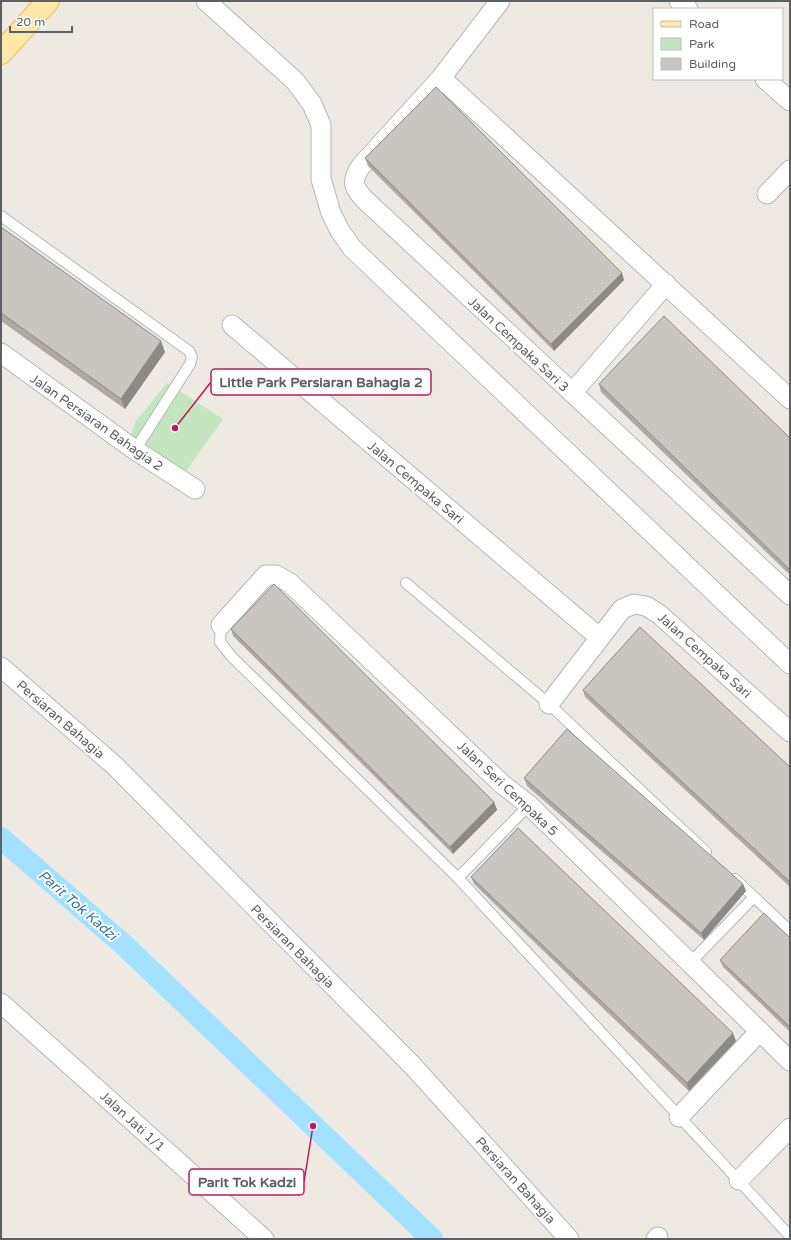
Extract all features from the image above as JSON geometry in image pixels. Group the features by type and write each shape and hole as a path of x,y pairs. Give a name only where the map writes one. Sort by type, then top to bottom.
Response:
{"main road":[{"path":"1,53 47,1"}],"street":[{"path":"206,1 295,81 312,104 321,125 321,179 331,213 340,231 352,248 790,664"},
{"name":"Jalan Cempaka Sari 3","path":"500,1 441,78 361,166 355,175 355,188 363,198 790,595"},
{"path":"679,1 687,8"},
{"path":"441,78 790,399"},
{"path":"766,80 790,101"},
{"path":"766,194 790,170"},
{"path":"572,393 666,284"},
{"name":"Jalan Cempaka Sari","path":"232,326 600,638"},
{"name":"Jalan Persiaran Bahagia 2","path":"1,353 135,450 195,488"},
{"name":"Jalan Seri Cempaka 5","path":"221,625 266,575 276,575 290,583 502,784 529,805 790,1061"},
{"name":"Jalan Cempaka Sari","path":"549,704 622,609 634,604 646,606 659,614 790,732"},
{"name":"Persiaran Bahagia","path":"1,667 115,766 132,783 412,1065 569,1239"},
{"name":"Jalan Jati 1/1","path":"1,1003 264,1239"},
{"path":"679,1117 760,1031"},
{"path":"739,1180 790,1128"}],"lane":[{"path":"1,216 190,351 192,357 190,364 135,450"},
{"path":"406,583 549,704 714,859"},
{"path":"221,625 220,642 231,656 458,878 790,1236"},
{"path":"458,878 529,805"},
{"path":"725,870 790,931"},
{"path":"690,963 754,897"}],"green space":[{"path":"167,383 223,419 184,474 130,436 136,421"}],"building":[{"path":"436,87 622,273 551,344 365,158"},
{"path":"1,227 161,341 121,399 1,313"},
{"path":"664,316 790,438 790,570 599,384"},
{"path":"274,584 494,802 450,847 231,629"},
{"path":"640,627 790,767 790,882 583,690"},
{"path":"567,729 743,884 701,933 524,778"},
{"path":"518,828 733,1033 687,1083 471,877"},
{"path":"764,913 790,938 790,1027 720,960"}],"waterway":[{"name":"Parit Tok Kadzi","path":"1,838 124,945 432,1239"}],"place":[{"name":"Little Park Persiaran Bahagia 2","path":"175,428"},
{"name":"Parit Tok Kadzi","path":"313,1126"}]}
